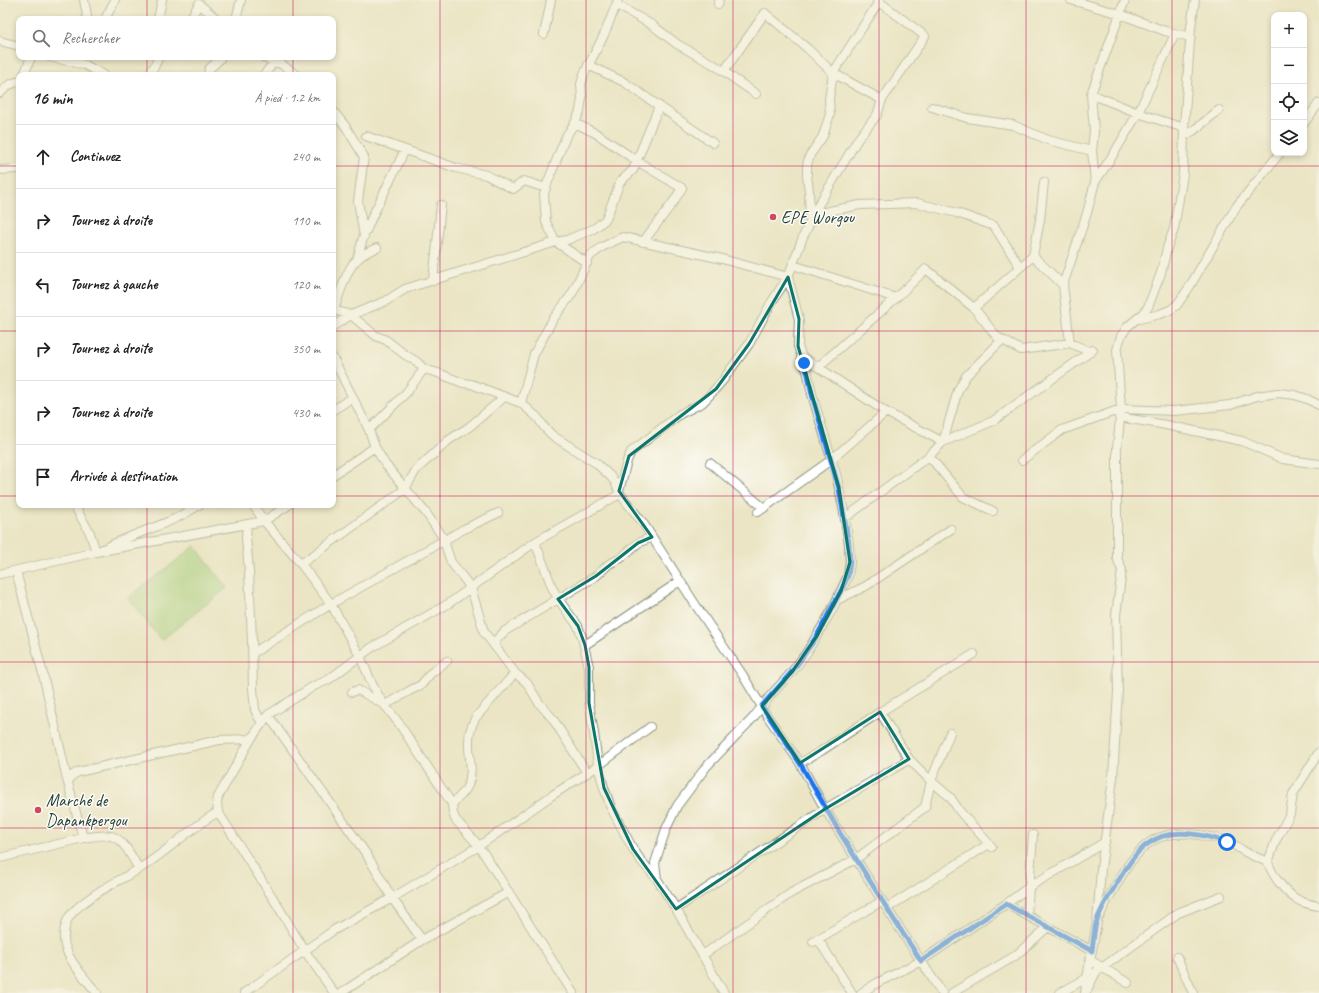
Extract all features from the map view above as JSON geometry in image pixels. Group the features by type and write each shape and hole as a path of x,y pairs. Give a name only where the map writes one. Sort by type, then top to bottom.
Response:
{"street":[{"path":"84,0 87,16"},
{"path":"107,16 115,0"},
{"path":"159,16 162,0"},
{"path":"237,16 241,0"},
{"path":"544,34 551,0"},
{"path":"1071,0 1120,14 1165,31 1190,37"},
{"path":"1095,182 1092,151 1094,131 1091,94 1126,0"},
{"path":"1085,993 1086,978 1096,922 1101,869 1113,778 1118,691 1116,615 1122,570 1117,558 1116,449 1121,408 1117,350 1121,336 1144,313 1152,298 1174,229 1183,174 1190,37 1195,0"},
{"path":"334,993 305,951 218,812 218,798 251,739 268,715 314,686 328,680 371,648 430,614 471,588 535,542 620,493 627,461 631,452 680,414 702,403 716,389 748,344 788,277 803,237 810,223 814,214 858,139 877,115 882,100 925,36 879,1 833,73 830,114 822,136 810,155 807,165 810,223"},
{"path":"587,263 556,242 546,222 544,194 566,136 575,123 580,111 582,98 581,84 588,65 604,35 618,2 677,44 724,71 756,94"},
{"path":"192,16 199,4 213,16"},
{"path":"724,71 765,13 808,49 833,73 882,100"},
{"path":"1070,343 1063,285 1087,213 1095,182 1138,113 1175,34"},
{"path":"0,41 16,45"},
{"path":"25,72 30,60"},
{"path":"150,72 158,60"},
{"path":"208,72 209,69 219,60"},
{"path":"270,60 281,64 293,72"},
{"path":"86,61 100,72"},
{"path":"266,72 274,62"},
{"path":"588,65 624,82 713,143"},
{"path":"0,92 9,85 16,82"},
{"path":"1091,94 1184,132 1193,131 1219,110"},
{"path":"1306,120 1319,103"},
{"path":"336,324 351,315 386,301 405,289 556,242 567,240 595,228 606,219 620,182 633,170 659,106"},
{"path":"932,107 967,118 1013,126 1048,140 1092,151"},
{"path":"336,115 346,127 364,157 358,201 364,236"},
{"path":"575,123 597,134 637,161 682,188 643,242"},
{"path":"366,136 456,168 486,175 513,189 524,181 546,188"},
{"path":"357,260 364,236 395,168 405,150"},
{"path":"1139,319 1160,314 1177,305 1190,286 1236,207 1278,156"},
{"path":"0,170 16,169"},
{"path":"974,308 1033,256 1040,220 1044,182"},
{"path":"814,214 860,205 916,203 957,213 994,226 1020,267"},
{"path":"433,281 441,205"},
{"path":"520,403 534,354 553,319 572,294 590,256 602,247 623,237 722,259 788,277"},
{"path":"336,304 343,282 351,265 377,248"},
{"path":"1033,256 1063,285"},
{"path":"792,265 896,298"},
{"path":"818,367 896,298 926,269 974,308 997,337 1021,350 1070,343 1092,351 993,421 943,442 929,456 844,518"},
{"path":"657,879 655,863 666,829 676,806 706,767 753,718 807,652 837,600 848,576 850,562 849,544 839,488 812,394 808,374 798,346 799,319 788,277"},
{"path":"336,311 351,315 376,336 386,340 417,362 424,370 438,373 463,383 471,384 520,403 538,418 553,436 604,470 615,482 620,493 652,537 800,763 856,859 942,993"},
{"path":"943,442 958,390 966,376 1002,340"},
{"path":"801,356 886,412 943,442"},
{"path":"336,364 369,430 375,448 385,464 426,513 444,541 451,562 471,588 484,632 515,673 527,684 539,704 553,719 587,773"},
{"path":"369,430 406,392 424,370"},
{"path":"1022,460 1062,430 1121,408 1175,411 1230,405 1257,396 1278,393 1295,394 1319,405"},
{"path":"301,564 405,489 416,470 449,440 469,427 503,397"},
{"path":"336,408 352,398"},
{"path":"710,463 761,510 831,460 886,412"},
{"path":"1119,417 1242,441 1283,459 1319,464"},
{"path":"336,473 375,448"},
{"path":"929,456 962,497 992,511"},
{"path":"76,508 90,532 96,552"},
{"path":"96,552 124,539 162,525 190,512 195,508"},
{"path":"255,508 264,521 301,564 331,604 360,656 373,686 452,804 455,819 479,846 573,993"},
{"path":"0,574 96,552 264,521 284,508"},
{"path":"253,653 331,604 464,529 498,513"},
{"path":"248,524 246,538 253,653 252,689 255,710 262,724"},
{"path":"837,600 866,586 951,529"},
{"path":"496,646 496,640 505,631 596,576 609,564 621,558 638,543 652,537"},
{"path":"535,542 549,580 558,599 578,626 585,645 589,667 589,703 598,766 611,808 622,830 642,862 657,879 676,909 724,993"},
{"path":"16,571 83,838"},
{"path":"585,645 680,581"},
{"path":"800,763 974,654"},
{"path":"385,705 421,685 431,673 447,661"},
{"path":"452,804 461,796 469,784 471,776 469,741 472,724 476,717 515,673"},
{"path":"352,692 358,690 385,705"},
{"path":"880,712 909,759 950,797 961,813 991,846 887,908"},
{"path":"268,715 367,855 392,898 422,940"},
{"path":"244,993 334,930 392,898 479,846 551,796 598,766 650,727"},
{"path":"703,956 791,893 856,859 924,807 931,781 950,734"},
{"path":"68,783 71,776 78,772 219,740 251,739"},
{"path":"1319,752 1293,794 1290,814 1276,840 1268,862 1273,876 1289,893 1301,902 1319,906"},
{"path":"676,909 825,808 909,759"},
{"path":"97,993 66,951 63,938 67,921 73,912 95,894 139,869 218,812"},
{"path":"1096,922 1106,900 1132,859 1141,848 1163,836 1174,833 1210,837 1227,842 1268,862"},
{"path":"0,858 83,838 110,835 118,839 124,846 139,869"},
{"path":"1027,915 1033,835"},
{"path":"861,993 877,983 921,961 1029,887 1105,842"},
{"path":"341,993 422,940 509,892"},
{"path":"1085,993 1096,972 1114,958 1132,947 1178,913 1221,896"},
{"path":"852,993 816,941 882,901"},
{"path":"1006,904 1092,951"},
{"path":"952,993 1015,956 1048,927"},
{"path":"1177,957 1193,993"},
{"path":"1090,960 1128,982"},
{"path":"1060,993 1086,978"}],"highlighted area":[{"path":"788,277 799,319 798,346 839,488 850,562 841,591 817,636 792,672 762,706 800,763 880,712 909,759 825,809 676,909 633,849 604,788 589,703 589,667 585,645 578,626 558,599 596,576 638,543 652,537 619,491 629,456 716,389 749,344"}],"green space":[{"path":"195,546 227,588 161,640 128,598"}],"place":[{"name":"EPE Worgou","path":"773,217"},
{"name":"Marché de Dapankpergou","path":"38,810"}],"route":[{"path":"804,363 837,478 849,544 850,562 848,576 832,610 817,636 792,672 762,706 768,718 800,763 840,833 921,961 1006,904 1092,951 1096,922 1106,900 1128,864 1141,848 1163,836 1174,833 1210,837 1227,842"}]}
